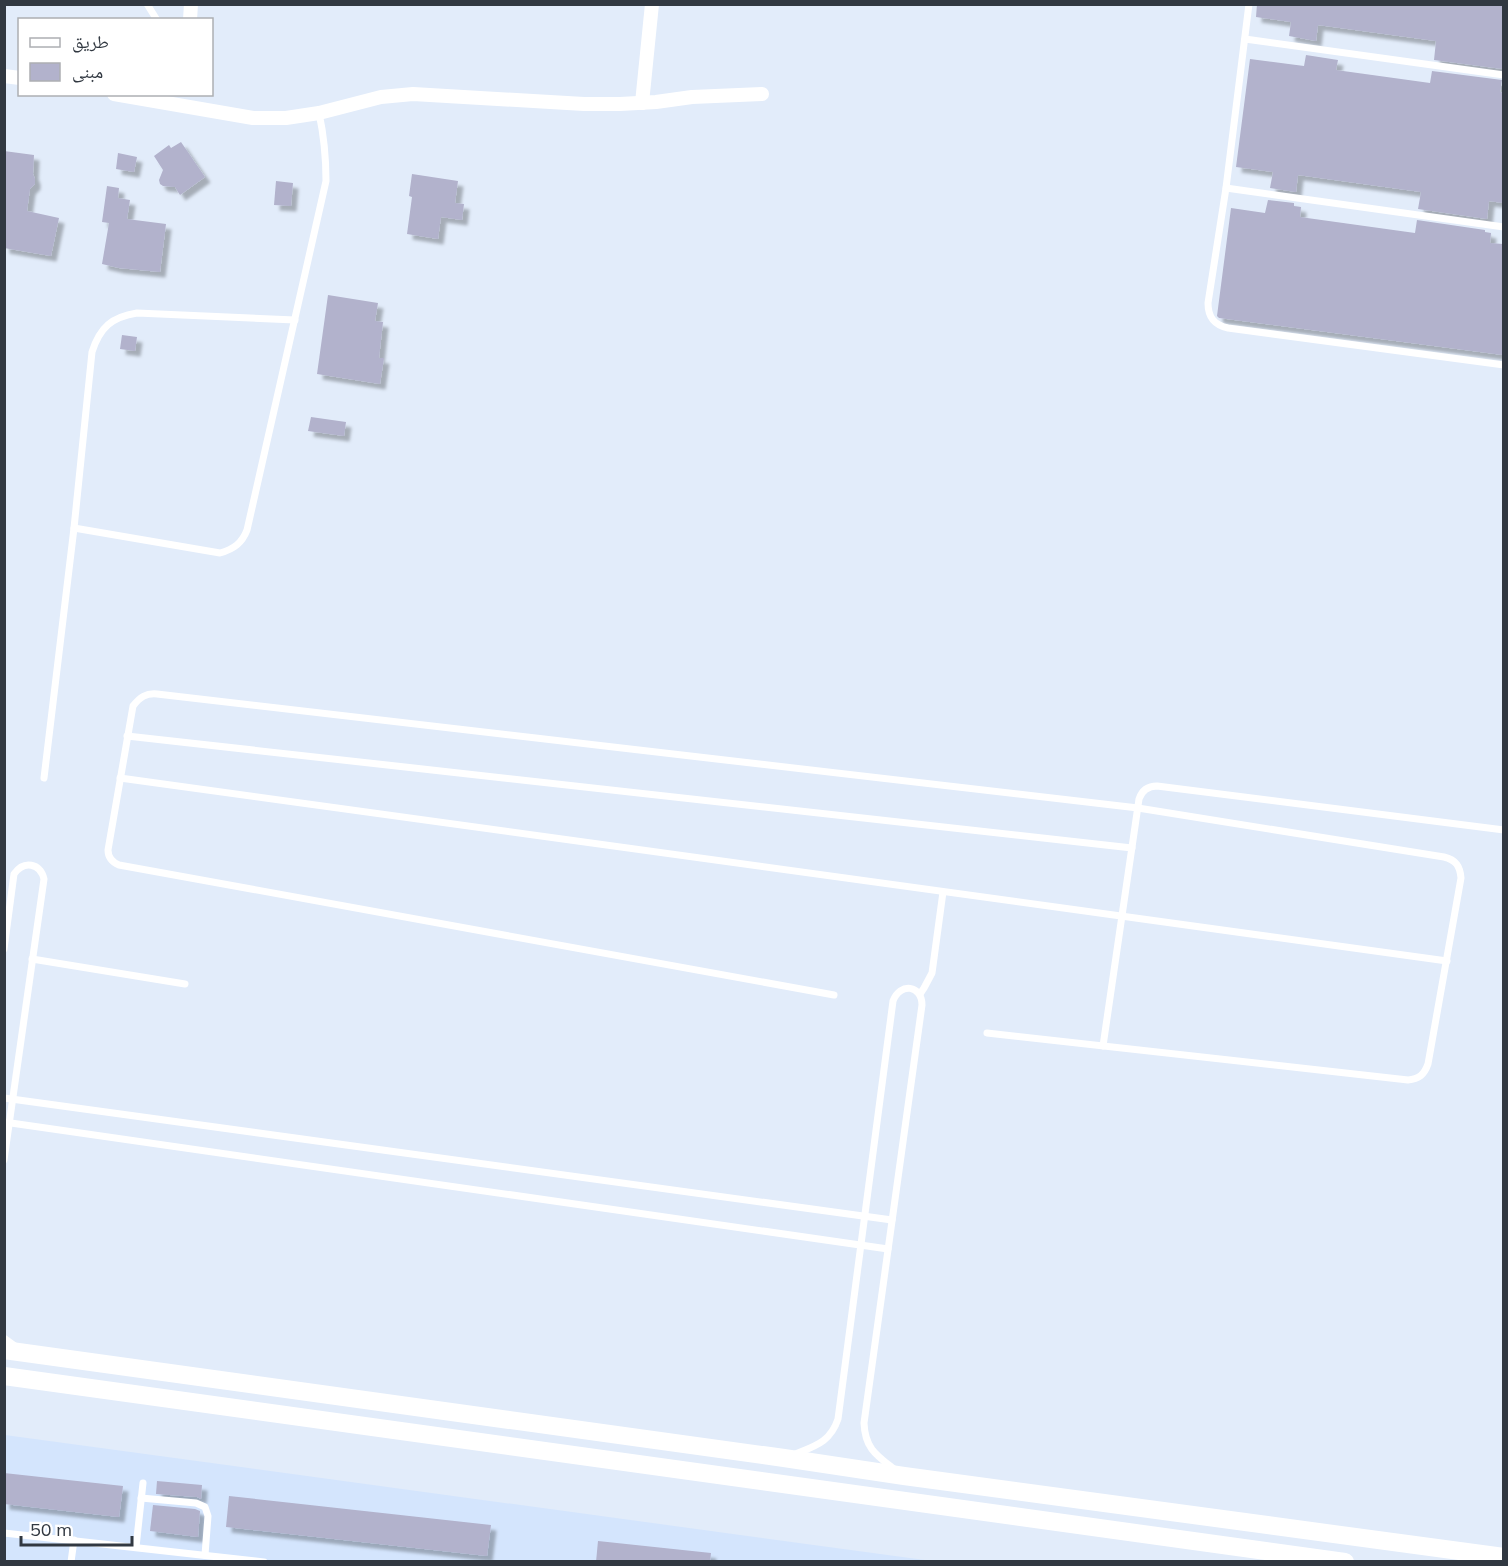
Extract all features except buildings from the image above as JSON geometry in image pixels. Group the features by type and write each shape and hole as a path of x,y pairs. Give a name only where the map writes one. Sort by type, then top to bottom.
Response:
{"street":[{"path":"642,103 651,4"},
{"path":"125,96 253,118 286,118 319,113 381,97 413,94 620,105 692,97 762,94"},
{"path":"196,96 199,109"},
{"path":"4,1350 903,1476 1503,1557"},
{"path":"4,1376 1345,1562"},
{"path":"864,1495 859,1494 856,1482 859,1476 869,1470"}],"lane":[{"path":"147,4 156,18"},
{"path":"1249,4 1226,188 1208,303 1210,317 1215,323 1228,328 1503,365"},
{"path":"1245,39 1503,75"},
{"path":"74,528 220,553 237,546 244,538 248,530 326,181 324,135 319,113"},
{"path":"1226,188 1503,227"},
{"path":"44,777 74,528 92,352 96,340 103,329 113,321 124,315 137,313 295,320"},
{"path":"834,995 119,865 110,860 108,850 133,706 143,696 157,694 1138,808 1451,859 1460,871 1461,878 1428,1064 1426,1071 1415,1079 987,1033"},
{"path":"127,736 1132,848"},
{"path":"120,778 1447,961"},
{"path":"1103,1046 1139,799 1148,787 1157,786 1503,830"},
{"path":"4,949 14,874 24,865 37,867 44,879 13,1100 7,1123 4,1160"},
{"path":"920,994 932,973 943,891"},
{"path":"32,959 185,984"},
{"path":"784,1458 822,1443 835,1428 838,1419 893,1001 899,991 910,988 920,994 922,1005 864,1423 868,1443 873,1452 903,1476"},
{"path":"4,1098 892,1220"},
{"path":"7,1123 888,1249"},
{"path":"4,1338 24,1353"},
{"path":"136,1547 143,1483"},
{"path":"141,1498 196,1503 205,1507 208,1516 205,1555"},
{"path":"4,1533 264,1562"},
{"path":"71,1562 74,1540"}],"shaded area":[{"path":"5,1435 932,1561 5,1562"}]}
